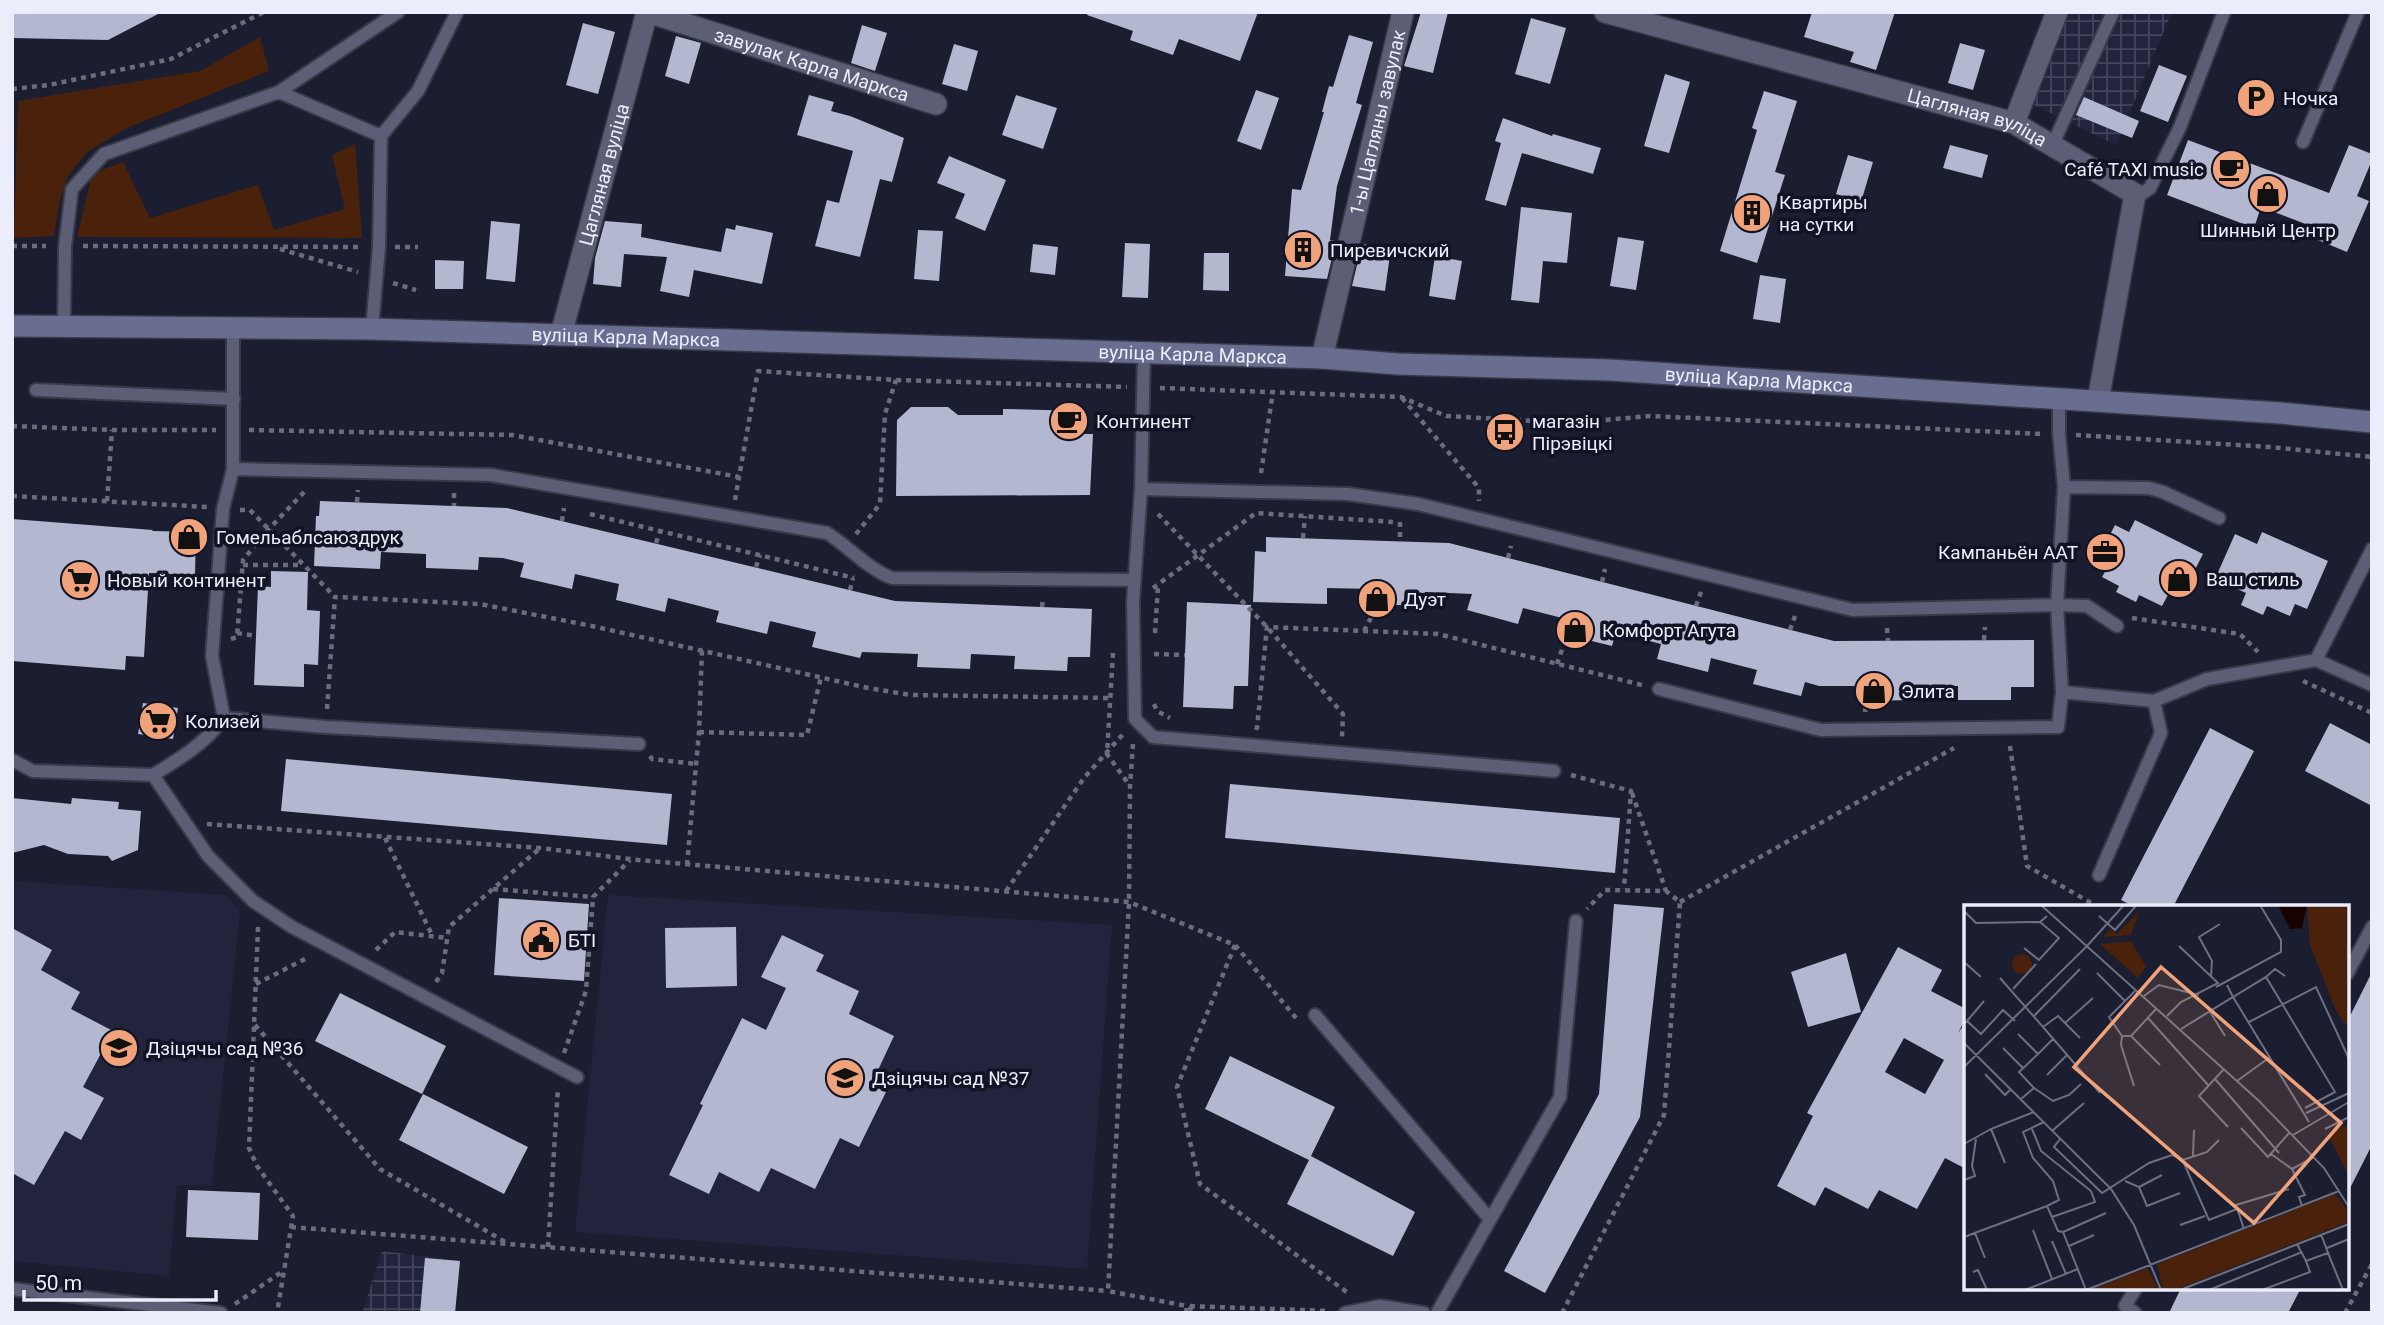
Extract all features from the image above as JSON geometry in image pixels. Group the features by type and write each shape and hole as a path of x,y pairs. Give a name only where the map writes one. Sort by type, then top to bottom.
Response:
{"main road":[{"name":"вуліца Карла Маркса","path":"12,326 372,329 1322,358 1398,364 1610,370 2280,413 2372,422"}],"street":[{"name":"завулак Карла Маркса","path":"647,12 936,104"},
{"name":"Цагляная вуліца","path":"561,335 647,12"},
{"name":"1-ы Цагляны завулак","path":"1322,358 1403,12"},
{"name":"Цагляная вуліца","path":"1605,12 2014,124 2135,194"},
{"path":"2014,124 2057,12"},
{"path":"2098,401 2135,194"}],"lane":[{"path":"64,326 65,246 72,189 104,154 279,92 398,12"},
{"path":"372,329 379,247 381,136 418,91 457,12"},
{"path":"2052,146 2113,12"},
{"path":"2135,194 2150,188 2180,127 2224,12"},
{"path":"2304,142 2358,12"},
{"path":"279,92 381,136"},
{"path":"12,760 33,771 153,775 209,738 224,718 212,656 223,509 233,469 233,326"},
{"path":"1144,352 1141,492 1133,602 1135,719 1153,737 1554,771"},
{"path":"36,390 234,399"},
{"path":"1659,689 1822,730 2058,727 2062,692 2057,605 2064,487 2059,398"},
{"path":"233,469 491,475 827,533 879,573 892,578 1134,580"},
{"path":"2064,487 2149,488 2219,518"},
{"path":"1141,492 1348,494 1418,504 1853,610 2087,606 2117,626"},
{"path":"2316,660 2372,550"},
{"path":"2062,692 2154,701 2207,679 2316,660 2372,685"},
{"path":"2099,875 2161,733 2154,701"},
{"path":"224,718 326,727 639,744"},
{"path":"153,775 208,856 259,905 292,927 577,1077"},
{"path":"1437,1313 1560,1097 1576,921"},
{"path":"2349,970 2372,927"},
{"path":"1315,1015 1489,1218"},
{"path":"12,1289 227,1309"},
{"path":"2135,1290 2125,1306 2135,1313"},
{"path":"1345,1312 1380,1306 1424,1313"}],"path":[{"path":"12,89 49,85 171,59 264,12"},
{"path":"12,246 418,247"},
{"path":"273,247 416,290"},
{"path":"12,426 112,430 234,429 512,435 739,477 758,372 896,380 1401,397 1446,416 1460,417 1571,423 1650,416 2059,434 2270,447 2372,457"},
{"path":"836,573 846,545 880,504 885,414 896,380"},
{"path":"1256,513 1273,391"},
{"path":"1401,397 1479,488 1481,519"},
{"path":"107,501 112,430"},
{"path":"213,644 237,637 243,560 306,489 319,489"},
{"path":"345,489 371,490"},
{"path":"357,502 358,489"},
{"path":"1141,492 1267,627 1343,714 1341,752"},
{"path":"454,506 454,493 465,493"},
{"path":"12,495 250,510 335,597 480,604 911,695 1110,697 1135,719"},
{"path":"551,504 576,510"},
{"path":"562,521 565,508"},
{"path":"588,513 863,580"},
{"path":"1133,602 1256,513 1411,523"},
{"path":"1303,538 1305,516"},
{"path":"1400,522 1400,541"},
{"path":"656,543 660,531"},
{"path":"1501,542 1512,545 1508,558"},
{"path":"756,568 760,555"},
{"path":"243,565 304,565"},
{"path":"1602,582 1605,568 1617,571"},
{"path":"850,590 853,578"},
{"path":"1154,640 1158,585"},
{"path":"1689,589 1701,593 1696,606"},
{"path":"326,727 335,597"},
{"path":"1364,631 1375,604"},
{"path":"1782,613 1807,619"},
{"path":"1790,630 1795,616"},
{"path":"1267,627 1438,634 1659,689"},
{"path":"1244,726 1258,727 1267,627"},
{"path":"1973,627 1995,627"},
{"path":"1984,640 1985,627"},
{"path":"1877,628 1899,628"},
{"path":"1887,628 1888,641"},
{"path":"237,633 256,636"},
{"path":"1557,664 1567,635"},
{"path":"1113,645 1107,754 1130,786"},
{"path":"687,865 699,732 702,650"},
{"path":"1153,667 1154,654 1185,655"},
{"path":"699,732 807,735 821,677"},
{"path":"1150,693 1157,711 1174,721"},
{"path":"1006,891 1084,778 1135,719"},
{"path":"1108,1291 1129,902 1130,786 1135,719"},
{"path":"2008,727 2027,866 2095,905"},
{"path":"639,744 652,759 696,764"},
{"path":"1680,902 1955,748"},
{"path":"1554,771 1631,791"},
{"path":"1631,791 1667,891 1680,902"},
{"path":"1624,889 1631,791"},
{"path":"185,822 540,848 687,865 1129,902 1235,945 1301,1024 1315,1015"},
{"path":"385,837 433,937"},
{"path":"427,998 442,973 449,928 540,848"},
{"path":"548,1247 559,1068 586,991 593,897 631,859"},
{"path":"493,889 593,897"},
{"path":"1576,921 1605,890 1667,891"},
{"path":"1562,1313 1664,1115 1680,902"},
{"path":"259,905 249,1148 257,1166 293,1216 277,1313"},
{"path":"361,964 396,932 447,939"},
{"path":"1235,945 1177,1087 1200,1184 1369,1308"},
{"path":"256,984 329,947"},
{"path":"254,1025 380,1169 510,1244"},
{"path":"291,1227 1108,1291 1197,1313"},
{"path":"2345,1313 2372,1264"},
{"path":"227,1309 284,1271"},
{"path":"1186,1309 1345,1312"}],"shaded area":[{"path":"2068,12 2172,12 2116,145 2030,103"},
{"path":"260,37 269,71 127,128 87,152 68,176 60,199 54,236 14,238 18,101 200,71"},
{"path":"355,144 362,238 77,237 92,174 123,162 150,218 258,185 274,230 345,209 332,155"},
{"name":"Дзіцячы сад №36","path":"12,881 225,895 240,911 212,1185 177,1185 169,1276 12,1261"},
{"name":"Дзіцячы сад №37","path":"608,895 1112,925 1087,1269 575,1232"},
{"path":"382,1251 460,1261 455,1313 362,1313"}],"building":[{"path":"12,12 162,12 108,40 12,38"},
{"path":"1088,12 1258,12 1240,61 1179,39 1173,55 1130,40 1133,31 1087,15"},
{"path":"1421,12 1448,12 1433,73 1404,66"},
{"path":"1812,12 1895,12 1876,70 1850,62 1854,52 1804,37"},
{"path":"1531,18 1566,28 1550,84 1515,74"},
{"path":"583,23 615,32 598,94 566,85"},
{"path":"862,25 887,33 875,71 851,63"},
{"path":"1349,35 1373,42 1356,103 1362,105 1337,186 1330,240 1336,241 1327,279 1285,276 1292,189 1301,190 1329,86 1333,87"},
{"path":"676,36 701,43 689,84 665,76"},
{"path":"1960,43 1985,50 1973,90 1948,83"},
{"path":"954,44 978,51 967,91 942,84"},
{"path":"2159,65 2187,76 2168,122 2140,111"},
{"path":"1665,74 1690,82 1669,153 1644,146"},
{"path":"1256,90 1279,98 1261,150 1237,141"},
{"path":"1764,91 1797,101 1775,172 1785,175 1757,263 1720,251 1757,130 1752,128"},
{"path":"809,95 834,102 831,111 904,138 892,182 880,179 860,257 815,246 827,200 839,203 853,151 797,135"},
{"path":"1016,95 1057,108 1043,149 1002,135"},
{"path":"2084,97 2139,121 2132,138 2076,115"},
{"path":"1503,118 1552,136 1553,134 1601,148 1593,174 1522,153 1506,206 1485,200 1501,143 1495,141"},
{"path":"2188,140 2329,193 2349,145 2372,154 2357,196 2369,201 2347,252 2313,238 2316,228 2261,207 2254,228 2167,195"},
{"path":"1950,145 1988,155 1982,178 1943,168"},
{"path":"1848,155 1873,162 1861,202 1836,194"},
{"path":"949,156 1006,180 985,231 955,218 965,194 937,183"},
{"path":"1521,207 1572,213 1567,263 1543,261 1539,303 1511,300"},
{"path":"491,221 520,224 515,282 486,279"},
{"path":"605,221 642,224 641,237 721,252 726,228 735,230 736,225 773,233 762,284 694,270 689,297 660,291 667,257 624,254 621,287 593,284 595,258"},
{"path":"918,230 943,231 939,281 914,279"},
{"path":"1618,237 1644,241 1636,290 1610,286"},
{"path":"1125,243 1150,244 1148,298 1122,297"},
{"path":"1033,244 1058,247 1055,275 1030,272"},
{"path":"1362,244 1391,248 1385,291 1352,286"},
{"path":"1204,253 1229,253 1229,291 1203,290"},
{"path":"1435,256 1462,261 1455,300 1429,296"},
{"path":"435,260 464,261 463,289 435,289"},
{"path":"1760,275 1786,279 1780,323 1753,319"},
{"path":"911,407 948,407 958,415 1003,415 1003,409 1084,411 1083,434 1093,434 1090,495 896,496 897,420"},
{"path":"320,501 507,508 895,601 1092,609 1090,657 1068,657 1067,671 1014,669 1015,656 971,654 970,669 917,667 918,654 862,652 860,658 812,647 816,632 770,621 767,634 716,622 719,611 668,598 665,612 616,600 619,584 575,574 572,589 520,577 524,563 503,558 479,557 478,570 426,568 426,554 381,552 380,569 314,566 316,516 319,516"},
{"name":"Новый континент","path":"12,519 152,531 196,532 195,575 149,573 144,657 126,656 125,670 12,661"},
{"path":"2135,520 2203,554 2180,599 2169,593 2162,606 2139,595 2136,602 2116,592 2119,586 2102,577 2106,570 2095,564 2115,525 2129,532"},
{"path":"2262,532 2328,561 2307,609 2295,604 2290,616 2267,606 2263,615 2241,605 2246,593 2215,579 2235,534 2257,544"},
{"path":"1266,537 1449,543 1834,641 2034,640 2034,687 2011,687 2011,700 1958,700 1958,686 1914,686 1914,700 1861,701 1861,686 1819,686 1805,682 1801,696 1753,684 1757,670 1711,658 1708,672 1657,659 1661,644 1616,632 1612,646 1563,634 1566,619 1523,608 1518,624 1467,610 1472,594 1425,592 1424,606 1372,604 1373,589 1327,588 1327,604 1253,602 1255,551 1266,552"},
{"path":"271,571 308,572 307,610 320,611 318,665 304,664 304,687 254,685 258,586 271,587"},
{"path":"1187,602 1251,605 1248,686 1234,686 1233,709 1183,707"},
{"name":"Колизей","path":"143,703 178,708 173,739 138,734"},
{"path":"2330,723 2372,745 2372,806 2305,771"},
{"path":"2210,728 2254,751 2174,905 2131,905 2121,900"},
{"path":"286,759 672,794 667,845 281,811"},
{"path":"1230,784 1620,818 1615,873 1225,838"},
{"path":"12,798 71,804 72,798 119,802 118,809 141,811 138,850 112,861 108,856 68,854 44,845 12,853"},
{"name":"БТІ","path":"499,898 589,904 584,981 494,975"},
{"path":"1614,904 1664,908 1640,1117 1545,1293 1504,1271 1599,1094"},
{"path":"736,927 737,986 666,988 665,928"},
{"path":"12,928 52,950 41,970 80,992 71,1009 113,1031 83,1087 104,1098 81,1140 65,1131 34,1185 12,1173"},
{"path":"782,935 824,955 816,971 859,991 849,1014 894,1036 871,1085 886,1092 859,1147 840,1138 815,1189 771,1168 759,1192 719,1172 709,1194 669,1175 742,1018 766,1030 786,988 761,977"},
{"path":"1898,947 1942,970 1931,991 1964,1008 1964,1022 1958,1033 1964,1025 1964,1168 1945,1158 1917,1209 1879,1190 1868,1209 1825,1187 1815,1206 1777,1186 1813,1116 1807,1113","holes":["1904,1038 1944,1060 1925,1094 1885,1072"]},
{"path":"1846,953 1861,1012 1808,1027 1791,972"},
{"path":"2372,972 2372,1145 2349,1190 2349,1018"},
{"path":"340,993 446,1046 422,1094 315,1041"},
{"path":"1230,1056 1335,1107 1311,1156 1415,1212 1393,1256 1287,1204 1309,1160 1205,1109"},
{"path":"423,1094 528,1147 504,1194 399,1140"},
{"path":"188,1190 260,1193 258,1240 186,1237"},
{"path":"425,1258 460,1261 455,1313 420,1313"},
{"path":"2180,1290 2300,1290 2288,1313 2169,1313"}],"place":[{"name":"Ночка","path":"2256,98"},
{"name":"Café TAXI music","path":"2231,169"},
{"name":"Шинный Центр","path":"2268,194"},
{"name":"Квартиры на сутки","path":"1752,213"},
{"name":"Пиревичский","path":"1303,250"},
{"name":"Континент","path":"1069,421"},
{"name":"магазін Пірэвіцкі","path":"1505,432"},
{"name":"Гомельаблсаюздрук","path":"189,537"},
{"name":"Кампаньён ААТ","path":"2105,552"},
{"name":"Ваш стиль","path":"2179,579"},
{"name":"Новый континент","path":"80,580"},
{"name":"Дуэт","path":"1377,599"},
{"name":"Комфорт Агута","path":"1575,630"},
{"name":"Элита","path":"1874,691"},
{"name":"Колизей","path":"158,721"},
{"name":"БТІ","path":"541,940"},
{"name":"Дзіцячы сад №36","path":"119,1048"},
{"name":"Дзіцячы сад №37","path":"845,1078"}]}
